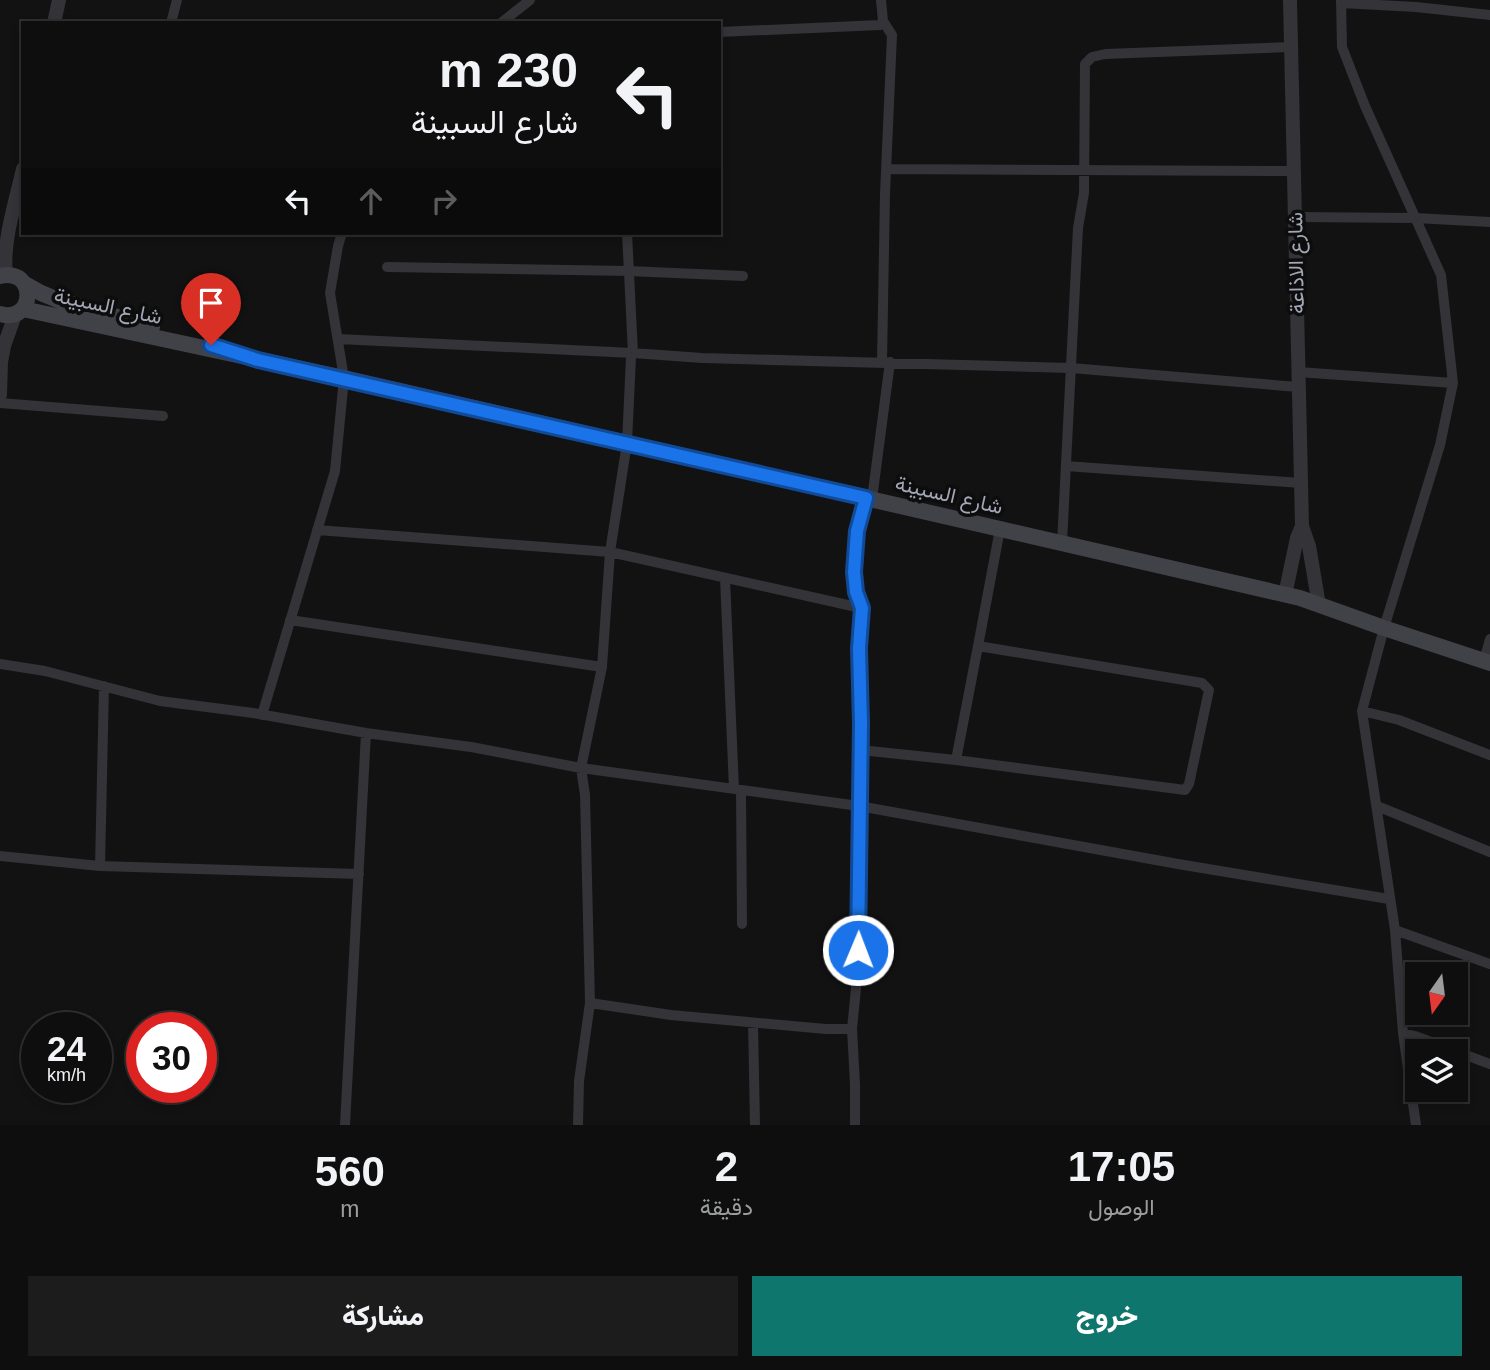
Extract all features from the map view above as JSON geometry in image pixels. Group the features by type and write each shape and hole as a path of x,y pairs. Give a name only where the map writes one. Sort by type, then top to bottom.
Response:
{"main road":[{"path":"3,275 18,277 25,284 58,300 258,360"},
{"path":"12,313 28,298 25,284"},
{"name":"شارع السبينة","path":"12,313 344,378 1285,595 1487,662"}],"street":[{"path":"54,21 59,0"},
{"path":"172,21 177,0"},
{"path":"503,21 528,0"},
{"path":"855,1125 852,1029 858,968 859,648 862,608 856,592 854,572 857,531 869,499 886,362 886,169 892,35 883,21 881,0"},
{"name":"شارع الاذاعة","path":"1290,0 1302,526 1309,546 1319,605"},
{"path":"1416,1125 1403,1033 1395,930 1362,710 1440,445 1453,383 1441,275 1365,106 1342,47 1341,1 1490,15"},
{"path":"721,32 880,25 883,21"},
{"path":"1062,543 1078,228 1084,193 1085,64 1092,57 1105,54 1291,47"},
{"path":"886,169 1293,171"},
{"path":"3,275 21,178"},
{"path":"1295,217 1490,222"},
{"path":"262,715 335,471 344,378 330,293 341,235"},
{"path":"578,1125 579,1081 590,1003 585,795 581,768 602,667 610,552 627,443 633,353 627,235"},
{"path":"387,267 629,271 743,276"},
{"path":"0,394 1,362 12,313"},
{"path":"338,339 702,358 1071,368 1298,380 1453,383"},
{"path":"0,403 163,416"},
{"path":"1066,466 1301,483"},
{"name":"شارع الاذاعة","path":"1285,595 1302,526"},
{"path":"956,760 1000,528"},
{"path":"317,530 610,552 862,608"},
{"path":"725,579 738,790 741,925"},
{"path":"290,620 602,667"},
{"path":"1487,662 1490,639"},
{"path":"860,750 1185,790 1189,784 1209,690 1202,683 978,646"},
{"path":"0,664 45,671 160,701 471,747 581,768 859,806 1389,899"},
{"path":"100,866 104,686"},
{"path":"1362,710 1399,720 1490,755"},
{"path":"345,1125 366,733"},
{"path":"1377,806 1490,852"},
{"path":"0,856 100,866 359,874"},
{"path":"1395,930 1490,964"},
{"path":"590,1003 671,1015 852,1029"},
{"path":"753,1023 755,1125"},
{"path":"1403,1033 1490,1064"}],"route":[{"path":"211,345 258,360 866,498 857,531 854,572 856,592 862,608 859,648 861,723 858,950"}]}
